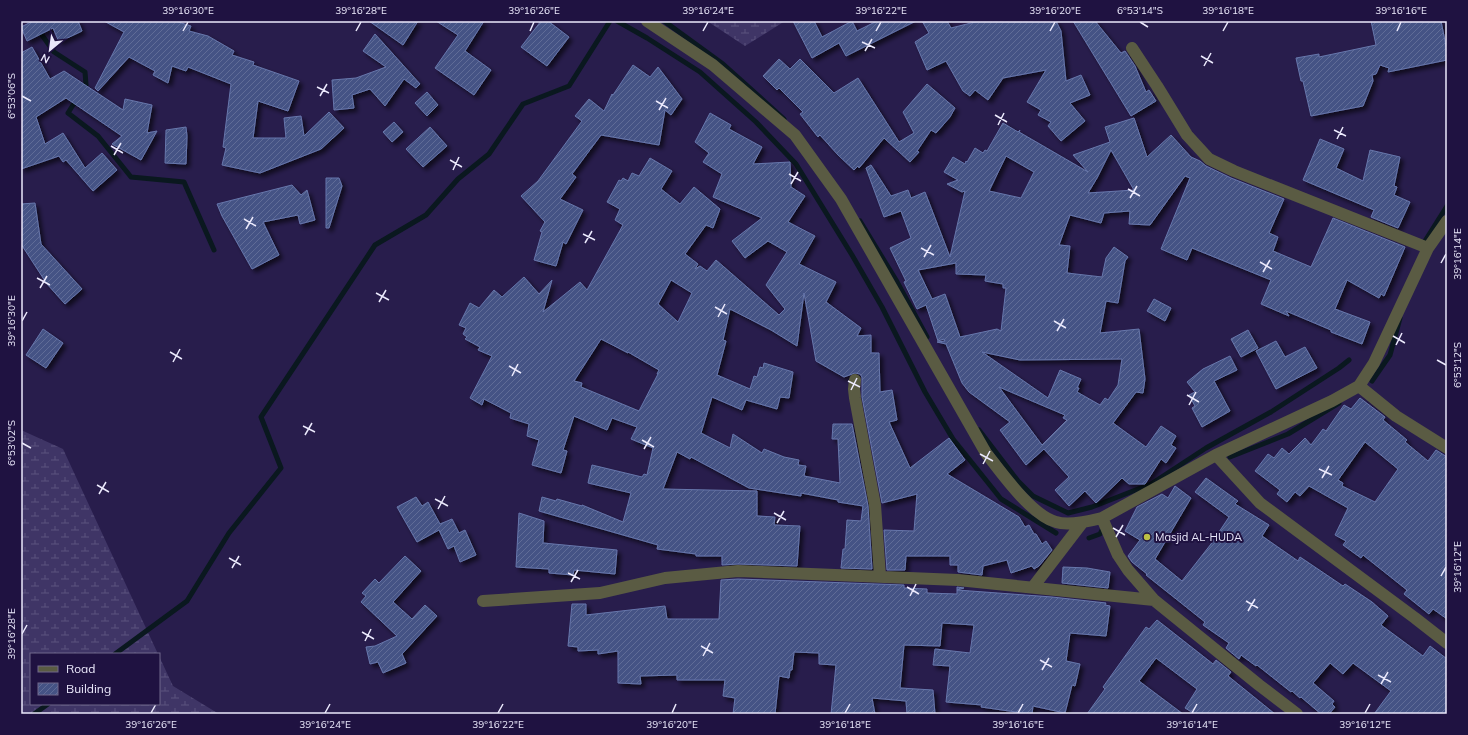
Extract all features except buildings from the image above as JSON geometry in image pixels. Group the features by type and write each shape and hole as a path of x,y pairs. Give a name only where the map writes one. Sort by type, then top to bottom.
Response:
{"street":[{"path":"647,21 713,65 794,135 840,199 986,453 1010,485 1031,506 1042,515 1056,522 1082,523 1102,518 1216,455 1332,401 1359,386 1374,363 1428,248 1447,221"},
{"path":"1132,48 1158,86 1186,136 1210,159 1234,171 1428,248"},
{"path":"855,380 855,398 875,505 880,576"},
{"path":"1359,386 1396,416 1447,448"},
{"path":"1216,455 1260,503 1416,618 1447,643"},
{"path":"1102,518 1118,555 1128,570 1154,600 1297,714"},
{"path":"1033,587 1082,523"},
{"path":"483,601 600,593 665,578 738,571 958,580 1154,600"}],"green space":[{"path":"707,21 785,21 745,46"},
{"path":"21,430 63,449 158,653 30,653 30,705 160,705 160,658 173,686 219,714 21,714"}],"waterway":[{"path":"32,21 54,52 85,72 86,85 82,91"},
{"path":"116,653 187,601 229,533 281,468 261,417 375,245 426,215 458,179 489,154 523,104 569,86 610,21"},
{"path":"617,21 647,38 700,72 756,122 796,164 882,307 925,392 953,439 1001,499 1056,533"},
{"path":"664,21 723,64 784,119"},
{"path":"78,97 68,113 98,136 131,177 184,182 214,250"},
{"path":"1424,246 1425,241 1447,206"},
{"path":"860,221 896,280 927,337"},
{"path":"1372,381 1390,355 1400,318"},
{"path":"979,430 1018,481 1033,496 1068,513 1092,507 1151,484 1206,448 1271,412 1349,360"},
{"path":"1230,457 1288,434 1339,403"},
{"path":"1089,538 1100,534 1104,526"},
{"path":"34,714 47,705"}],"place":[{"name":"Masjid AL-HUDA","path":"1147,537"}]}
